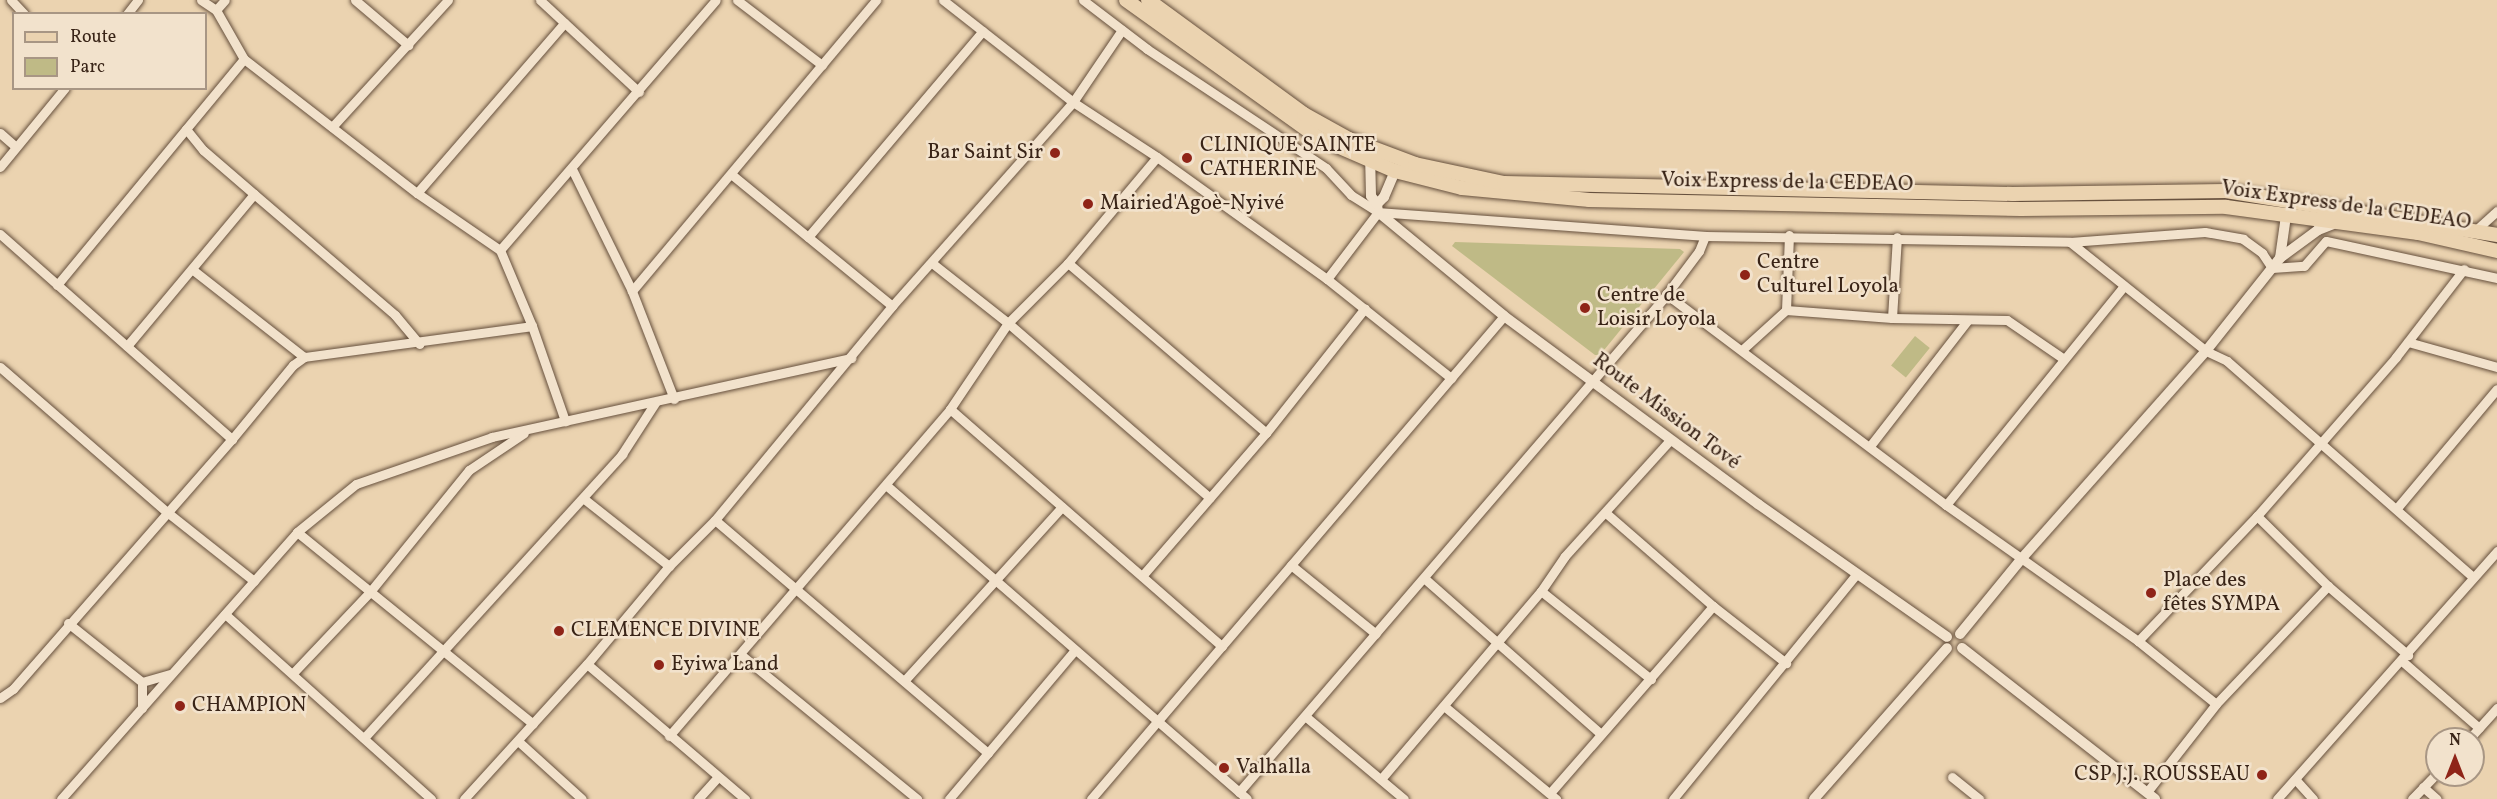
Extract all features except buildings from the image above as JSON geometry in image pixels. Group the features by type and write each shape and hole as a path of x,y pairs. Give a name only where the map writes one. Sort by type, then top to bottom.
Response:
{"main road":[{"name":"Voix Express de la CEDEAO","path":"1126,0 1293,122 1370,154 1395,171 1462,188 1542,199 2021,209 2226,207 2286,216 2315,213 2336,223 2418,234 2497,251"},
{"path":"1148,0 1304,114 1370,154 1504,183 2013,194 2226,191 2315,213 2477,229 2497,235"},
{"path":"2226,191 2226,207"}],"street":[{"path":"11,0 22,12"},
{"path":"129,12 138,0"},
{"path":"201,0 216,10 244,59 417,193 500,250 532,326 565,422"},
{"path":"216,10 225,0"},
{"path":"355,0 408,45"},
{"path":"332,127 448,0"},
{"path":"540,0 639,92"},
{"path":"500,250 639,92 716,0"},
{"path":"737,0 822,65"},
{"path":"632,291 876,0"},
{"path":"943,0 1073,102 1157,157 1327,279 1450,378"},
{"path":"1083,0 1122,30 1326,168 1351,195 1377,208 1705,236 1789,235 2070,242 2205,232 2243,239 2262,253 2272,268"},
{"path":"417,193 564,23"},
{"path":"464,799 587,664 669,566 715,520 892,306 1073,102 1122,30"},
{"path":"808,237 983,31"},
{"path":"57,285 244,59"},
{"path":"0,167 63,90"},
{"path":"186,129 203,150 395,315 419,344"},
{"path":"0,133 16,147"},
{"path":"1370,154 1371,196 1377,208"},
{"path":"669,736 950,408 1008,323 1068,262 1157,157"},
{"path":"572,169 632,291 674,399"},
{"path":"1327,279 1384,197 1395,171"},
{"path":"731,174 892,306"},
{"path":"127,346 193,270 254,194"},
{"name":"Route Mission Tové","path":"1377,208 1504,316 1670,440 1857,573 1947,643"},
{"path":"2477,229 2497,211"},
{"path":"2280,258 2286,216"},
{"path":"1820,797 1947,643 1960,634 2023,557 2206,351 2280,258 2318,230 2336,223"},
{"path":"0,234 232,439"},
{"path":"1743,349 1786,310 1789,235"},
{"path":"1239,792 1666,294 1699,251 1705,236"},
{"path":"1892,318 1897,237"},
{"path":"2272,268 2304,266 2326,241 2464,269 2497,278"},
{"path":"2070,242 2206,351 2227,362 2397,508 2472,576"},
{"path":"1068,262 1266,433"},
{"path":"932,263 1008,323 1210,498"},
{"path":"2138,641 2257,516 2408,342 2464,269"},
{"path":"193,270 304,357"},
{"path":"1946,505 2124,286"},
{"path":"1666,294 1743,349 1946,505 2023,557 2138,641 2216,705"},
{"path":"1142,576 1266,433 1365,308"},
{"path":"1786,310 1892,318 2007,320 2064,359"},
{"path":"1091,799 1504,316"},
{"path":"1870,446 1967,321"},
{"path":"0,698 13,689 68,623 232,439 283,375 304,357 419,344 532,326"},
{"path":"2408,342 2497,368"},
{"path":"61,799 297,532 356,484 472,443 851,358"},
{"path":"0,367 167,512 254,581"},
{"path":"2397,508 2497,389"},
{"path":"364,738 446,653 622,454 655,403"},
{"path":"950,408 1222,646"},
{"path":"294,672 369,593 478,462 529,430"},
{"path":"1381,779 1498,644 1541,591 1565,556 1670,440"},
{"path":"472,443 478,451 478,462"},
{"path":"886,485 995,583 1247,799"},
{"path":"583,498 669,566"},
{"path":"904,681 1062,507"},
{"path":"1606,513 1713,606 1786,663"},
{"path":"2257,516 2478,727"},
{"path":"715,520 988,753"},
{"path":"297,532 369,593 533,724"},
{"path":"2277,799 2405,658 2472,576 2497,551"},
{"path":"1291,565 1376,634"},
{"path":"1673,799 1857,573"},
{"path":"1424,578 1601,734"},
{"path":"1962,648 2151,796 2216,705 2328,586"},
{"path":"1541,591 1651,679"},
{"path":"1444,706 1553,796 1601,734 1713,606"},
{"path":"225,614 294,672 431,799"},
{"path":"68,623 141,682 142,708"},
{"path":"1960,634 1964,640 1962,648"},
{"path":"1947,643 1954,651 1962,648"},
{"path":"949,799 1075,650"},
{"path":"740,654 917,799"},
{"path":"587,664 717,778 745,799"},
{"path":"141,682 170,674"},
{"path":"2480,727 2497,708"},
{"path":"1305,716 1404,799"},
{"path":"518,741 582,799"},
{"path":"1952,777 1979,799"},
{"path":"698,799 717,778"},
{"path":"2295,779 2313,799"},
{"path":"2412,799 2423,787 2437,799"}],"green space":[{"name":"Centre de Loisir Loyola","path":"1455,242 1680,249 1684,252 1600,355 1595,355 1452,246"},
{"path":"1915,336 1930,348 1906,377 1891,366"}],"place":[{"name":"Bar Saint Sir","path":"1055,153"},
{"name":"CLINIQUE SAINTE CATHERINE","path":"1187,158"},
{"name":"Mairied'Agoè-Nyivé","path":"1088,204"},
{"name":"Centre Culturel Loyola","path":"1745,275"},
{"name":"Centre de Loisir Loyola","path":"1585,308"},
{"name":"Place des fêtes SYMPA","path":"2151,593"},
{"name":"CLEMENCE DIVINE","path":"559,631"},
{"name":"Eyiwa Land","path":"659,665"},
{"name":"CHAMPION","path":"180,706"},
{"name":"Valhalla","path":"1224,768"},
{"name":"CSP J.J. ROUSSEAU","path":"2262,775"}]}
